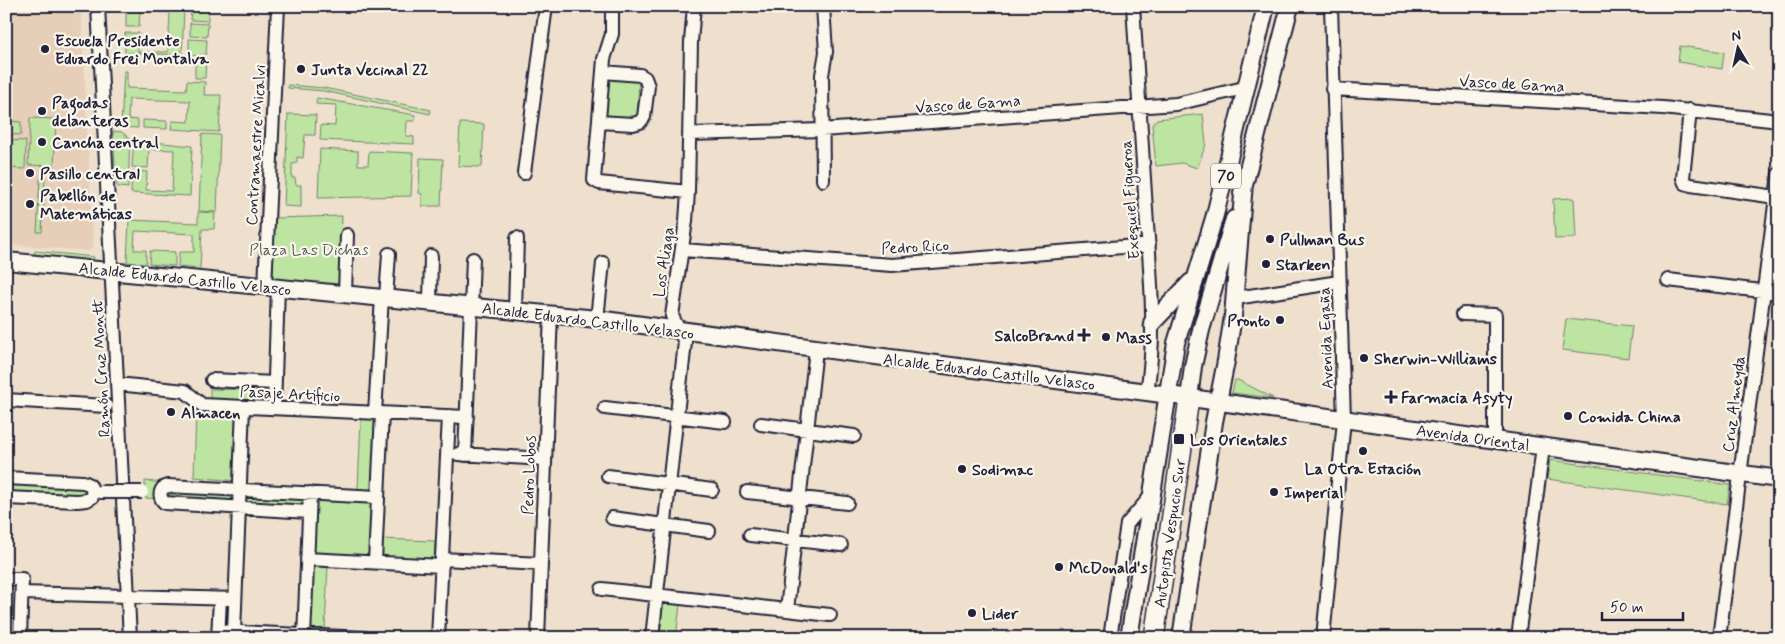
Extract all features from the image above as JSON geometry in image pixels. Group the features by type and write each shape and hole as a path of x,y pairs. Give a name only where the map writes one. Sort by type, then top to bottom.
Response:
{"highway":[{"name":"Autopista Vespucio Sur","path":"1154,638 1189,398"}],"main road":[{"name":"70","path":"1129,638 1176,343 1215,215 1248,87 1266,6"},
{"name":"70","path":"1189,398 1193,366 1201,330 1244,183 1290,6"},
{"path":"1181,638 1236,298 1244,183"},
{"name":"Alcalde Eduardo Castillo Velasco","path":"6,261 597,319 1167,395"},
{"path":"1152,322 1178,297 1197,274"},
{"name":"Avenida Oriental","path":"1167,395 1779,479"}],"street":[{"name":"Ramón Cruz Montt","path":"98,6 130,638"},
{"name":"Contramaestre Micalvi","path":"274,408 275,383 271,286 278,6"},
{"path":"524,173 546,6"},
{"path":"612,6 612,34 604,58 595,181 599,183 688,192"},
{"name":"Los Aliaga","path":"652,638 685,342 672,316 688,192 691,42 694,6"},
{"path":"823,180 822,75 826,52 824,6"},
{"name":"Exequiel Figueroa","path":"1133,6 1149,245 1152,322 1151,353 1146,392"},
{"name":"Avenida Egaña","path":"1323,638 1344,420 1332,89 1331,6"},
{"path":"599,122 633,124 640,122 644,117 648,86 645,78 640,75 603,72"},
{"name":"Vasco de Gama","path":"690,134 822,130 1185,103 1248,87"},
{"name":"Vasco de Gama","path":"1332,89 1690,110 1779,121"},
{"path":"1690,110 1683,178 1686,183 1691,186 1776,197"},
{"name":"Cruz Almeyda","path":"1719,638 1779,174"},
{"path":"345,293 347,235"},
{"path":"514,310 517,238"},
{"name":"Pedro Rico","path":"682,250 892,265 1149,245"},
{"path":"375,562 384,297 389,254"},
{"path":"430,302 431,256"},
{"path":"465,455 473,259"},
{"path":"597,319 603,263"},
{"path":"1668,280 1779,294"},
{"path":"1236,298 1339,282"},
{"name":"Pedro Lobos","path":"538,638 551,314"},
{"path":"1463,314 1495,315 1495,440"},
{"path":"787,610 816,349"},
{"name":"Pasaje Artificio","path":"212,380 275,383"},
{"name":"Pasaje Artificio","path":"117,384 186,391 202,405 467,418"},
{"path":"6,400 106,406"},
{"path":"234,632 243,406"},
{"path":"605,408 725,422"},
{"path":"438,638 449,416"},
{"path":"761,424 854,436"},
{"path":"1518,638 1543,447"},
{"path":"447,454 545,459"},
{"path":"608,476 712,490"},
{"path":"6,478 84,482 92,486 96,492"},
{"path":"160,493 163,488 168,486 378,497"},
{"path":"96,492 160,493"},
{"path":"6,498 77,501 87,500 96,492"},
{"path":"748,492 847,503"},
{"path":"160,493 165,503 309,512"},
{"path":"304,636 310,493"},
{"path":"1110,638 1127,524 1151,496"},
{"path":"612,518 709,531"},
{"path":"750,535 841,545"},
{"path":"307,559 375,562 541,564"},
{"path":"6,578 22,579 20,638"},
{"path":"602,589 830,615"},
{"path":"22,594 235,599"},
{"path":"220,598 219,634 234,632 365,638"}],"shaded area":[{"path":"6,6 81,6 93,247 88,251 6,244"}],"green space":[{"path":"126,7 184,9 182,55 125,53 125,33 139,33 138,52 168,52 170,13 140,11 139,27 126,27"},
{"path":"191,9 208,10 208,21 190,20"},
{"path":"190,23 208,24 207,37 190,36"},
{"path":"189,39 207,40 206,55 189,56"},
{"path":"1680,46 1724,52 1722,69 1678,62"},
{"path":"195,59 206,59 205,78 195,78"},
{"path":"124,71 127,71 127,88 186,90 187,81 205,82 204,95 221,95 219,132 171,129 172,121 189,122 190,101 129,99 128,119 138,120 138,128 121,127"},
{"path":"609,77 639,79 637,119 606,117"},
{"path":"288,85 324,88 431,110 430,114 324,91 288,88"},
{"path":"317,98 415,115 415,121 407,121 406,136 414,137 414,144 320,140 321,125 335,126 336,105 316,104"},
{"path":"288,114 316,115 315,135 305,135 303,158 297,157 297,163 292,164 292,178 295,178 296,185 301,185 301,207 284,206"},
{"path":"1203,114 1206,144 1197,168 1182,163 1156,166 1152,125 1157,119"},
{"name":"Cancha central","path":"30,118 56,119 54,166 28,165"},
{"path":"143,120 167,121 167,129 143,128"},
{"path":"8,121 21,122 21,135 7,134"},
{"path":"460,123 484,124 482,167 458,166"},
{"path":"113,131 122,132 130,139 128,188 118,187 116,183"},
{"path":"202,134 220,135 217,212 199,211"},
{"path":"6,140 26,141 25,169 6,168"},
{"path":"134,140 192,146 190,196 131,193 132,171 147,172 146,190 172,191 174,150 149,149 148,168 132,167"},
{"path":"320,149 358,151 358,165 368,165 369,151 413,153 411,196 318,198"},
{"path":"420,158 443,159 441,206 422,206 422,194 419,193"},
{"path":"40,178 45,178 42,232 37,232"},
{"path":"1574,198 1576,238 1555,239 1553,199"},
{"path":"198,212 215,213 214,229 202,229 200,269 178,267 179,252 194,252 194,234 135,231 134,250 146,250 146,264 127,262 129,220 198,223"},
{"name":"Plaza Las Dichas","path":"342,216 339,285 273,278 275,218"},
{"path":"35,251 94,257 93,261 34,255"},
{"path":"150,251 175,252 175,266 149,264"},
{"path":"1566,319 1632,326 1628,358 1562,350"},
{"path":"1235,380 1238,380 1273,398 1232,393"},
{"path":"210,389 272,390 272,407 210,402"},
{"path":"196,408 240,411 237,481 194,477"},
{"path":"361,418 376,418 373,490 358,489"},
{"path":"1550,460 1730,485 1727,504 1547,479"},
{"path":"145,481 236,490 236,503 145,498"},
{"path":"6,482 85,484 84,498 6,496"},
{"path":"243,486 305,490 304,506 243,504"},
{"path":"313,494 374,498 372,559 310,556"},
{"path":"381,539 435,541 434,560 380,557"},
{"path":"311,563 328,564 325,630 307,630"},
{"path":"6,593 19,594 17,638 6,638"},
{"path":"661,603 680,605 676,638 657,638"}],"place":[{"name":"Escuela Presidente Eduardo Frei Montalva","path":"45,49"},
{"name":"Junta Vecinal 22","path":"301,69"},
{"name":"Pagodas delanteras","path":"42,111"},
{"name":"Cancha central","path":"42,142"},
{"name":"Pasillo central","path":"30,173"},
{"name":"Pabellón de Matemáticas","path":"30,204"},
{"name":"Pullman Bus","path":"1270,239"},
{"name":"Starken","path":"1266,264"},
{"name":"Pronto","path":"1280,320"},
{"name":"SalcoBrand","path":"1084,335"},
{"name":"Mass","path":"1106,337"},
{"name":"Sherwin-Williams","path":"1364,358"},
{"name":"Farmacia Asyty","path":"1391,397"},
{"name":"Almacen","path":"171,412"},
{"name":"Comida China","path":"1568,416"},
{"name":"Los Orientales","path":"1179,439"},
{"name":"La Otra Estación","path":"1363,451"},
{"name":"Sodimac","path":"962,469"},
{"name":"Imperial","path":"1274,492"},
{"name":"McDonald's","path":"1059,567"},
{"name":"Lider","path":"972,613"}]}
